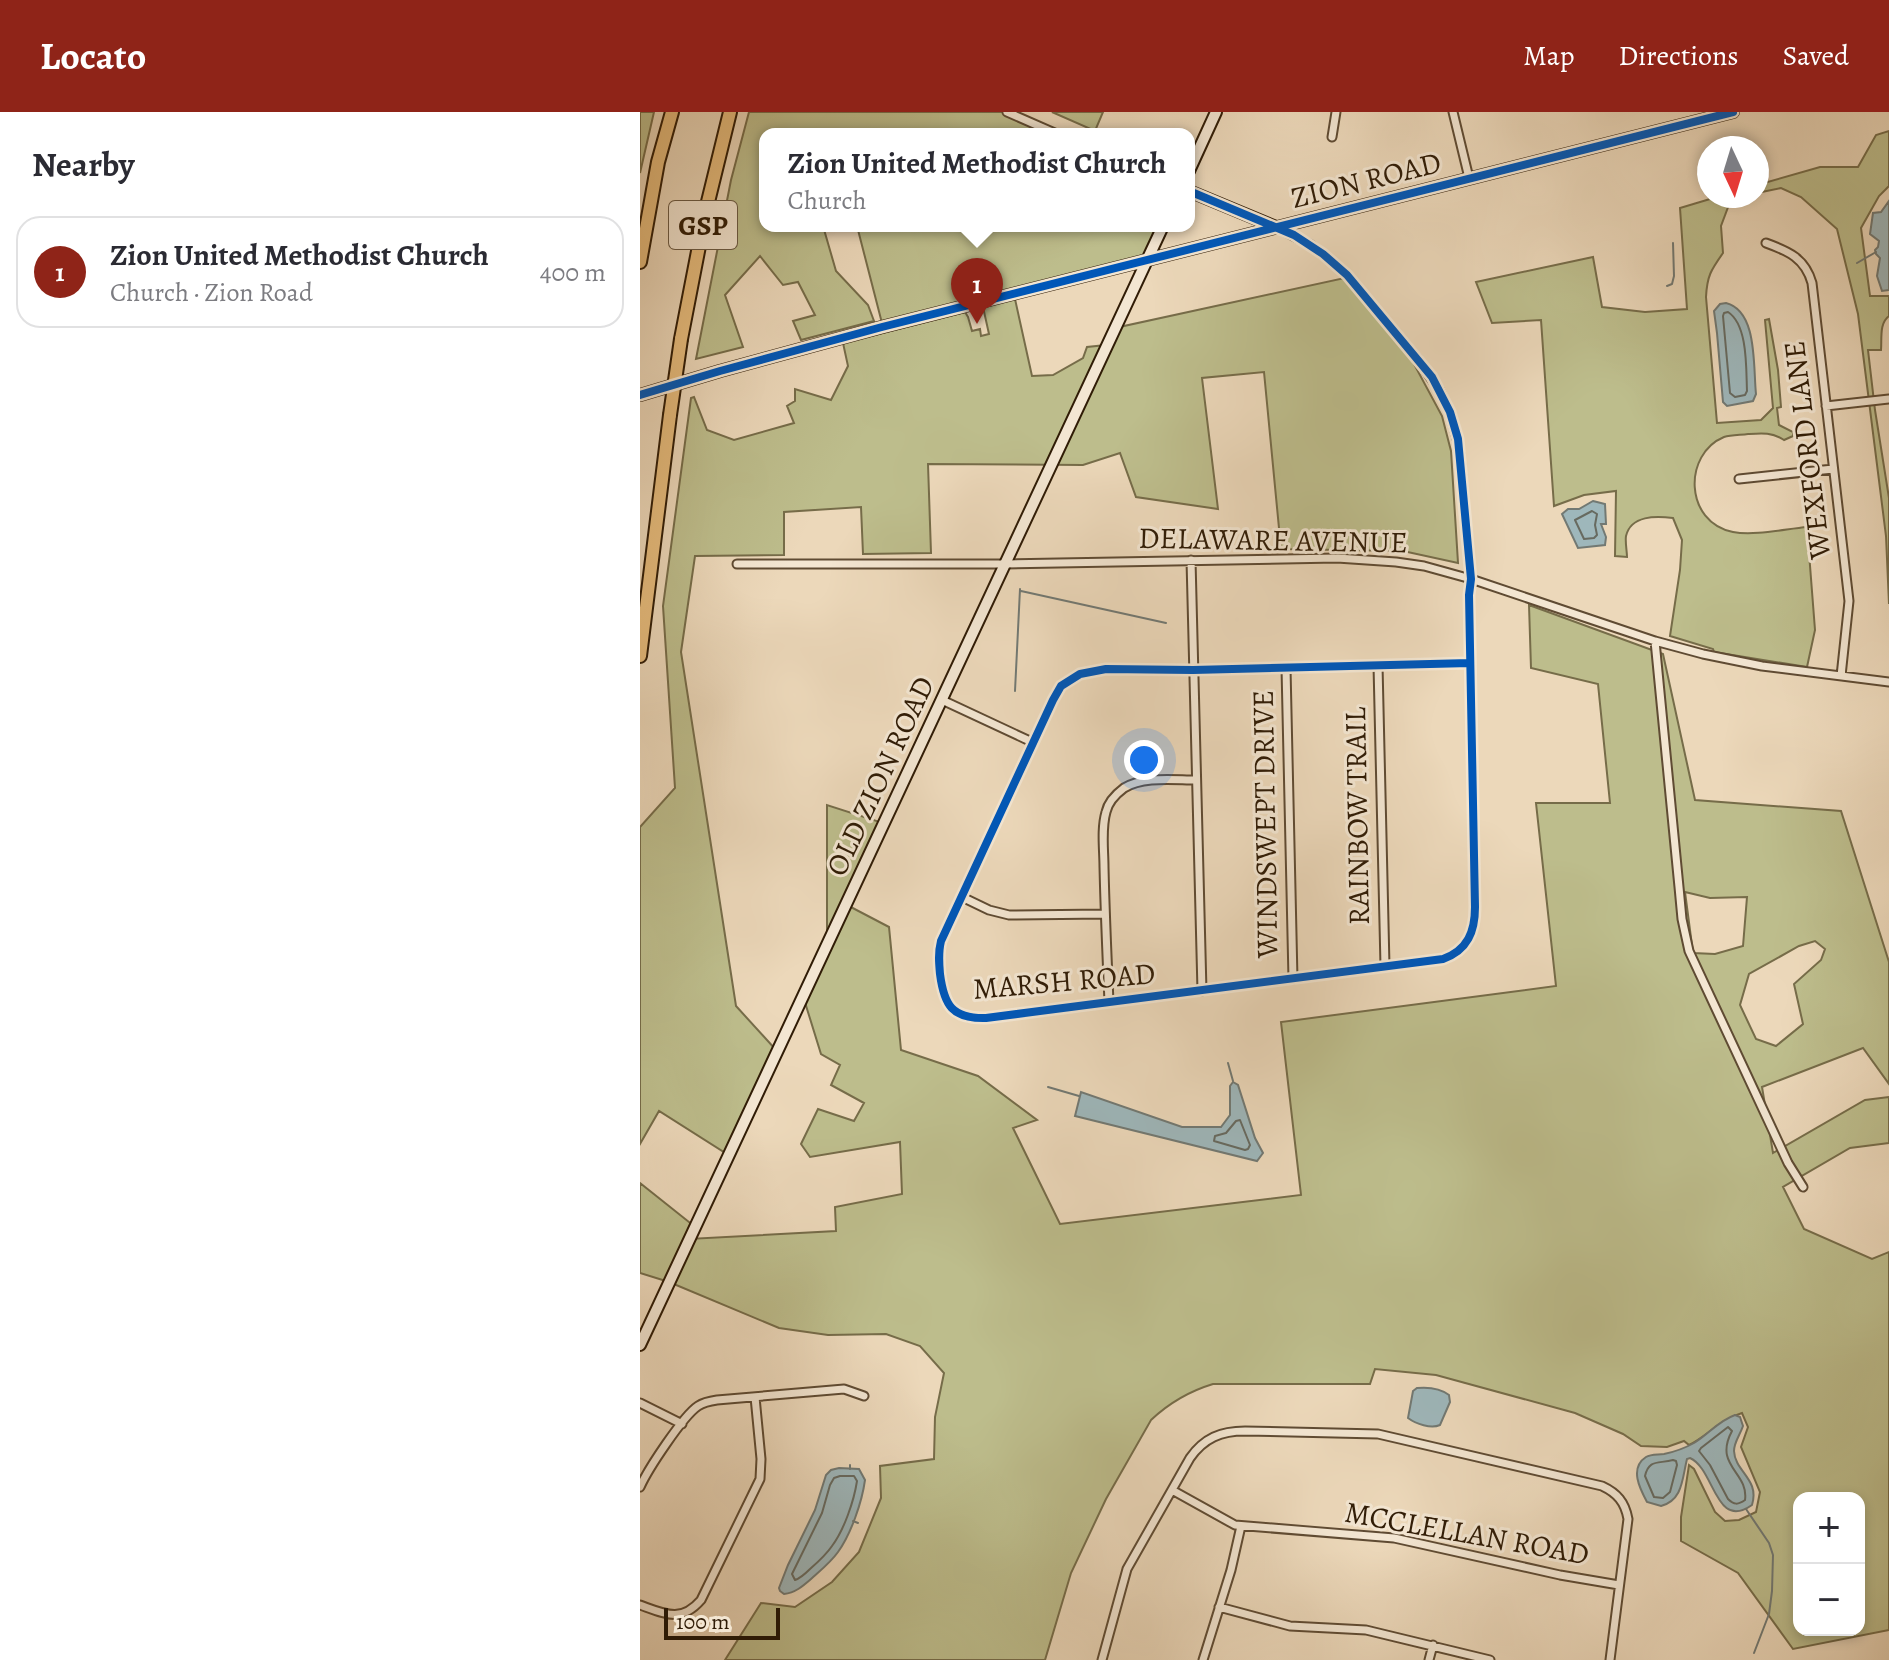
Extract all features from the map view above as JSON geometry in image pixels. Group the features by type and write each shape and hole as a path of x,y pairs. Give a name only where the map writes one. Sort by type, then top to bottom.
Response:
{"highway":[{"name":"GSP","path":"640,262 658,162 672,112"},
{"name":"GSP","path":"640,656 681,339 706,210 730,112"}],"street":[{"path":"1007,112 1043,128"},
{"path":"1195,158 1216,112"},
{"path":"1332,137 1336,112"},
{"path":"1453,112 1469,178"},
{"name":"ZION ROAD","path":"640,395 882,327 1733,112"},
{"path":"1195,193 1276,227"},
{"name":"MARSH ROAD","path":"1276,227 1311,245 1342,270 1417,358 1440,391 1450,412 1459,446 1471,579 1475,907 1471,935 1460,951 1443,959 986,1018 966,1017 956,1012 944,999 938,955 941,941 1061,686 1080,674 1106,669 1193,670 1470,663"},
{"name":"OLD ZION ROAD","path":"640,1345 1160,232"},
{"name":"WEXFORD LANE","path":"1766,243 1797,258 1809,275 1849,601 1841,676"},
{"path":"1826,406 1889,399"},
{"path":"1739,479 1833,469"},
{"name":"DELAWARE AVENUE","path":"737,564 1364,559 1424,566 1471,579 1655,641 1730,661 1889,682"},
{"path":"1191,560 1202,991"},
{"path":"1655,641 1681,909 1689,951 1788,1163 1803,1187"},
{"name":"RAINBOW TRAIL","path":"1378,665 1385,966"},
{"name":"WINDSWEPT DRIVE","path":"1286,668 1293,979"},
{"path":"942,700 1032,742"},
{"path":"1109,1002 1105,812 1112,799 1131,784 1196,780"},
{"path":"962,897 989,910 1009,915 1105,914"},
{"path":"640,1487 651,1465 689,1413 703,1403 844,1389 864,1396"},
{"path":"640,1605 673,1615 688,1611 701,1600 760,1479 755,1397"},
{"path":"640,1403 682,1424"},
{"path":"1102,1660 1127,1569 1195,1451 1210,1438 1224,1432 1245,1431 1392,1436 1602,1486 1612,1491 1621,1499 1628,1519 1610,1660"},
{"name":"MCCLELLAN ROAD","path":"1172,1490 1230,1523 1241,1526 1394,1538 1619,1585"},
{"path":"1203,1660 1241,1526"},
{"path":"1219,1607 1290,1626 1366,1630 1490,1660"},
{"path":"1429,1660 1433,1645"}],"green space":[{"path":"640,112 654,112 640,173"},
{"path":"749,112 1007,112 1043,128 759,128 759,232 825,232 836,271 868,305 874,321 801,340 793,321 815,315 798,282 783,285 760,256 725,295 743,347 696,359 731,180"},
{"path":"1052,112 1103,112 1096,128 1088,128"},
{"path":"1889,131 1889,186 1879,196 1861,228 1870,296 1889,296 1889,316 1882,327 1881,350 1868,350 1889,498 1889,604 1886,536 1858,314 1837,229 1801,197 1781,188 1769,190 1769,182 1820,167 1858,167 1876,135"},
{"path":"1697,203 1697,208 1728,208 1721,226 1723,253 1710,274 1706,297 1717,423 1761,420 1773,408 1765,320 1769,319 1778,370 1779,425 1793,432 1793,436 1784,440 1762,433 1724,437 1711,446 1701,458 1696,472 1698,502 1705,515 1717,526 1733,532 1760,533 1807,527 1815,630 1807,667 1714,652 1713,649 1670,636 1682,540 1673,518 1652,517 1633,524 1626,536 1627,557 1615,556 1616,491 1584,495 1554,506 1541,320 1492,323 1476,282 1593,257 1602,307 1645,312 1687,309 1680,208"},
{"path":"859,232 1157,232 1147,260 883,327"},
{"path":"1349,277 1399,336 1442,416 1451,451 1458,563 1403,551 1281,549 1264,372 1202,378 1218,509 1136,497 1120,453 1083,465 928,464 931,553 863,554 861,507 784,512 784,555 695,556 681,652 736,1006 776,1050 727,1154 659,1111 640,1144 640,827 675,788 663,606 691,398 694,397 707,430 734,440 794,423 787,406 795,401 795,389 831,400 848,366 843,343 965,312 972,331 980,329 981,336 989,334 983,307 1015,299 1032,376 1053,375 1083,358 1087,347 1106,345 1115,328"},
{"path":"1529,605 1663,654 1695,800 1841,811 1889,962 1889,1084 1863,1048 1762,1087 1773,1153 1865,1100 1889,1097 1889,1143 1850,1148 1783,1187 1804,1229 1872,1259 1889,1252 1889,1630 1865,1635 1865,1492 1793,1492 1793,1636 1859,1636 1793,1649 1738,1573 1681,1541 1681,1517 1689,1465 1694,1469 1715,1512 1725,1521 1739,1520 1756,1512 1760,1492 1741,1447 1748,1427 1742,1413 1689,1445 1684,1441 1667,1447 1641,1446 1623,1434 1575,1413 1436,1375 1375,1369 1370,1384 1213,1384 1180,1398 1151,1420 1106,1499 1071,1573 1045,1660 725,1660 761,1603 795,1607 832,1582 859,1552 881,1498 880,1466 934,1459 935,1417 944,1373 920,1346 886,1334 828,1335 779,1328 640,1273 640,1183 694,1226 689,1239 836,1231 835,1207 902,1194 900,1142 810,1157 801,1144 818,1109 854,1121 864,1103 831,1085 840,1065 821,1054 803,996 827,944 827,805 883,823 845,904 889,927 901,1050 978,1076 1037,1120 1013,1128 1060,1224 1301,1195 1281,1022 1556,986 1536,803 1610,803 1598,684 1531,668","holes":["1685,892 1710,898 1747,897 1743,946 1715,954 1693,953","1815,941 1825,949 1821,960 1794,984 1803,1024 1776,1046 1756,1039 1740,1005 1749,974 1799,946"]}],"water":[{"path":"1889,201 1889,290 1882,291 1877,276 1880,258 1875,250 1879,241 1870,234 1873,213 1881,212"},
{"path":"1726,303 1736,308 1749,328 1756,394 1753,401 1727,406 1723,402 1714,311 1720,304"},
{"path":"1593,501 1605,504 1606,524 1601,524 1606,537 1605,545 1578,548 1562,514"},
{"path":"1233,1082 1238,1085 1263,1153 1257,1161 1075,1116 1081,1092 1182,1127 1221,1127 1230,1115 1230,1086"},
{"path":"1417,1388 1434,1388 1449,1395 1450,1402 1440,1425 1424,1425 1408,1418 1413,1391"},
{"path":"1735,1415 1740,1417 1743,1426 1736,1442 1735,1458 1753,1489 1752,1505 1740,1511 1730,1510 1716,1495 1698,1464 1690,1458 1687,1459 1674,1499 1661,1506 1647,1502 1637,1473 1641,1462 1648,1456 1691,1445"},
{"path":"839,1468 859,1469 865,1480 851,1527 843,1545 829,1563 802,1587 784,1594 779,1588 815,1510 826,1475"}],"waterway":[{"path":"1667,286 1672,284 1674,276 1673,243"},
{"path":"1857,263 1876,252"},
{"path":"1015,691 1020,589"},
{"path":"1021,591 1166,623"},
{"path":"1228,1063 1233,1081"},
{"path":"1048,1087 1079,1096"},
{"path":"1746,1509 1769,1543 1773,1555 1769,1614 1754,1653"},
{"path":"853,1521 858,1523"}],"cycle path":[{"path":"640,395 882,327 1733,112"},
{"path":"1195,194 1294,235 1323,254 1347,275 1432,377 1450,412 1458,439 1471,579 1474,924 1464,945 1443,959 986,1018 965,1016 947,1002 940,974 941,941 1061,686 1080,674 1106,669 1193,670 1470,663"}],"place":[{"name":"Zion United Methodist Church","path":"977,324"}]}
